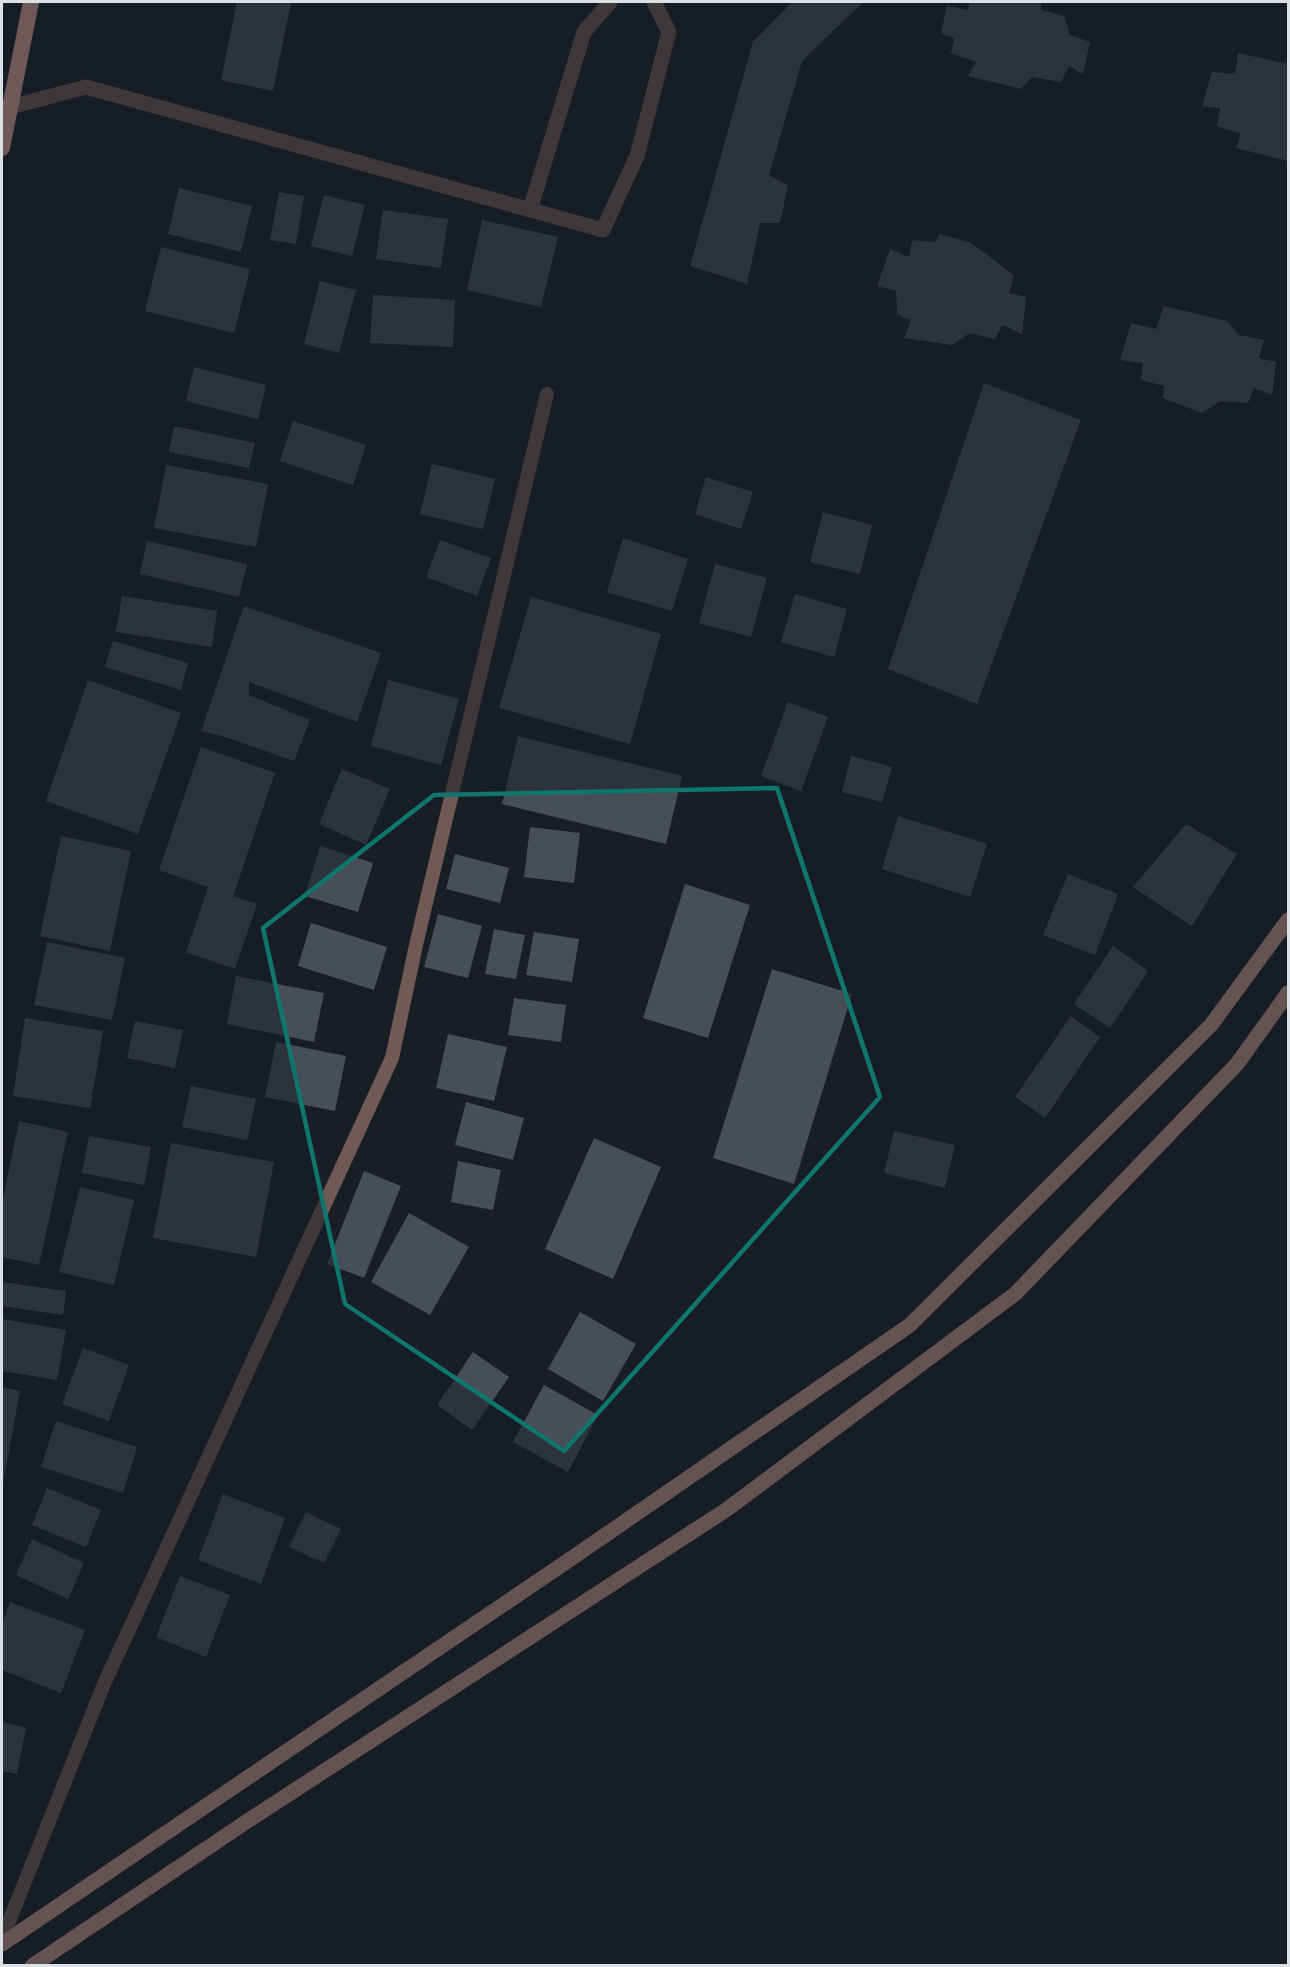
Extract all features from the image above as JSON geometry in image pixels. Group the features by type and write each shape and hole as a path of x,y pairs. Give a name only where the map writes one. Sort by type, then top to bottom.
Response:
{"highway":[{"path":"2,148 32,2"}],"main road":[{"path":"2,1944 572,1558 910,1325 1211,1025 1288,920"},
{"path":"32,1965 252,1818 726,1510 1015,1294 1237,1064 1288,993"}],"street":[{"path":"530,210 584,32 610,2"},
{"path":"10,107 86,87 603,230 637,156 669,32 654,2"}],"lane":[{"path":"2,1939 104,1684 392,1058 416,945 547,394"}],"highlighted area":[{"path":"777,788 880,1097 564,1451 345,1304 263,928 434,795"}],"building":[{"path":"237,2 291,2 273,91 221,80"},
{"path":"792,2 863,2 802,61 769,175 788,185 780,223 760,223 747,284 690,266 753,42"},
{"path":"970,2 1041,2 1041,10 1064,16 1070,35 1090,42 1083,74 1069,66 1061,82 1032,77 1021,89 968,76 976,62 951,53 954,38 941,33 947,6 968,10"},
{"path":"1238,53 1288,64 1288,161 1236,148 1241,134 1217,126 1220,108 1202,106 1212,72 1235,74"},
{"path":"179,188 252,206 241,252 168,234"},
{"path":"279,192 304,196 296,244 270,240"},
{"path":"324,195 365,205 352,256 311,246"},
{"path":"383,210 448,219 441,268 376,259"},
{"path":"482,220 558,237 541,307 467,290"},
{"path":"940,234 971,243 1014,275 1009,293 1026,297 1022,334 1002,325 995,339 970,333 952,345 904,338 911,321 897,314 896,291 877,286 890,249 909,257 912,240 935,242"},
{"path":"161,247 250,269 234,333 145,311"},
{"path":"320,281 356,290 339,353 304,344"},
{"path":"373,295 455,300 453,347 370,343"},
{"path":"1164,306 1227,321 1239,335 1264,340 1259,358 1276,362 1272,395 1254,388 1248,403 1221,401 1202,413 1163,398 1164,386 1141,380 1143,363 1120,360 1131,323 1156,329"},
{"path":"194,367 266,385 258,419 186,401"},
{"path":"984,383 1081,420 977,704 888,669"},
{"path":"293,421 366,445 353,485 280,461"},
{"path":"174,426 255,443 249,468 169,452"},
{"path":"432,464 495,479 483,529 420,514"},
{"path":"166,465 268,484 256,547 154,528"},
{"path":"706,477 753,492 741,529 695,514"},
{"path":"823,512 872,525 860,574 810,562"},
{"path":"623,538 688,559 672,611 607,592"},
{"path":"440,540 491,558 477,596 426,577"},
{"path":"147,541 247,564 239,597 140,574"},
{"path":"715,564 767,578 751,637 699,623"},
{"path":"795,594 847,609 834,657 781,642"},
{"path":"122,596 217,611 212,647 116,632"},
{"path":"531,597 661,634 630,744 499,708"},
{"path":"244,606 381,653 357,722 249,682 249,695 310,720 294,761 201,731"},
{"path":"113,641 188,663 181,690 105,667"},
{"path":"88,680 181,713 138,834 46,801"},
{"path":"388,680 459,699 441,765 371,746"},
{"path":"788,702 828,717 801,791 761,776"},
{"path":"518,736 682,776 666,844 502,804"},
{"path":"201,747 275,773 233,896 257,904 235,969 186,952 208,887 159,870"},
{"path":"851,756 892,767 882,802 842,792"},
{"path":"342,769 390,789 366,845 319,824"},
{"path":"898,816 987,844 970,897 882,869"},
{"path":"1186,824 1237,854 1192,926 1133,887"},
{"path":"530,827 580,833 574,883 524,877"},
{"path":"61,836 131,851 110,951 40,936"},
{"path":"320,846 373,863 358,912 305,896"},
{"path":"455,854 509,868 500,903 446,889"},
{"path":"1068,874 1118,894 1095,955 1043,935"},
{"path":"685,884 750,905 708,1038 643,1018"},
{"path":"438,914 482,926 468,978 424,967"},
{"path":"311,923 387,947 374,990 298,966"},
{"path":"494,929 525,935 516,979 485,974"},
{"path":"534,932 579,939 572,982 526,975"},
{"path":"47,942 125,958 112,1020 34,1005"},
{"path":"1113,946 1148,971 1110,1028 1074,1004"},
{"path":"772,969 852,994 794,1184 713,1158"},
{"path":"236,976 324,993 314,1042 227,1024"},
{"path":"514,998 566,1005 561,1042 508,1035"},
{"path":"1071,1016 1100,1037 1045,1118 1015,1097"},
{"path":"25,1018 103,1031 90,1108 13,1096"},
{"path":"135,1021 183,1030 175,1068 127,1058"},
{"path":"448,1034 507,1047 494,1101 436,1088"},
{"path":"276,1042 346,1056 335,1111 265,1097"},
{"path":"191,1086 256,1099 247,1140 182,1127"},
{"path":"466,1102 524,1118 513,1160 455,1145"},
{"path":"19,1121 68,1132 39,1265 2,1257 2,1204"},
{"path":"894,1131 955,1145 945,1188 884,1173"},
{"path":"89,1136 151,1147 144,1185 82,1173"},
{"path":"594,1138 661,1167 613,1279 545,1249"},
{"path":"171,1143 274,1162 256,1257 153,1238"},
{"path":"458,1161 501,1170 493,1210 451,1202"},
{"path":"364,1171 401,1186 364,1278 327,1264"},
{"path":"80,1187 134,1200 114,1285 59,1272"},
{"path":"409,1213 469,1247 430,1315 371,1282"},
{"path":"2,1282 66,1291 63,1315 2,1306"},
{"path":"580,1312 636,1344 603,1401 548,1369"},
{"path":"2,1319 66,1330 57,1380 2,1371"},
{"path":"83,1348 129,1365 109,1421 62,1404"},
{"path":"473,1352 509,1377 472,1430 437,1405"},
{"path":"544,1385 598,1415 568,1472 513,1442"},
{"path":"2,1387 20,1391 3,1483 2,1483"},
{"path":"56,1421 137,1447 123,1493 41,1467"},
{"path":"47,1488 101,1510 86,1547 32,1525"},
{"path":"223,1494 285,1518 261,1584 198,1560"},
{"path":"306,1512 341,1529 324,1563 289,1547"},
{"path":"32,1539 84,1563 68,1599 16,1575"},
{"path":"180,1576 230,1595 206,1657 156,1637"},
{"path":"10,1602 85,1630 61,1693 2,1670 2,1625"},
{"path":"2,1722 26,1728 17,1774 2,1771"}]}
